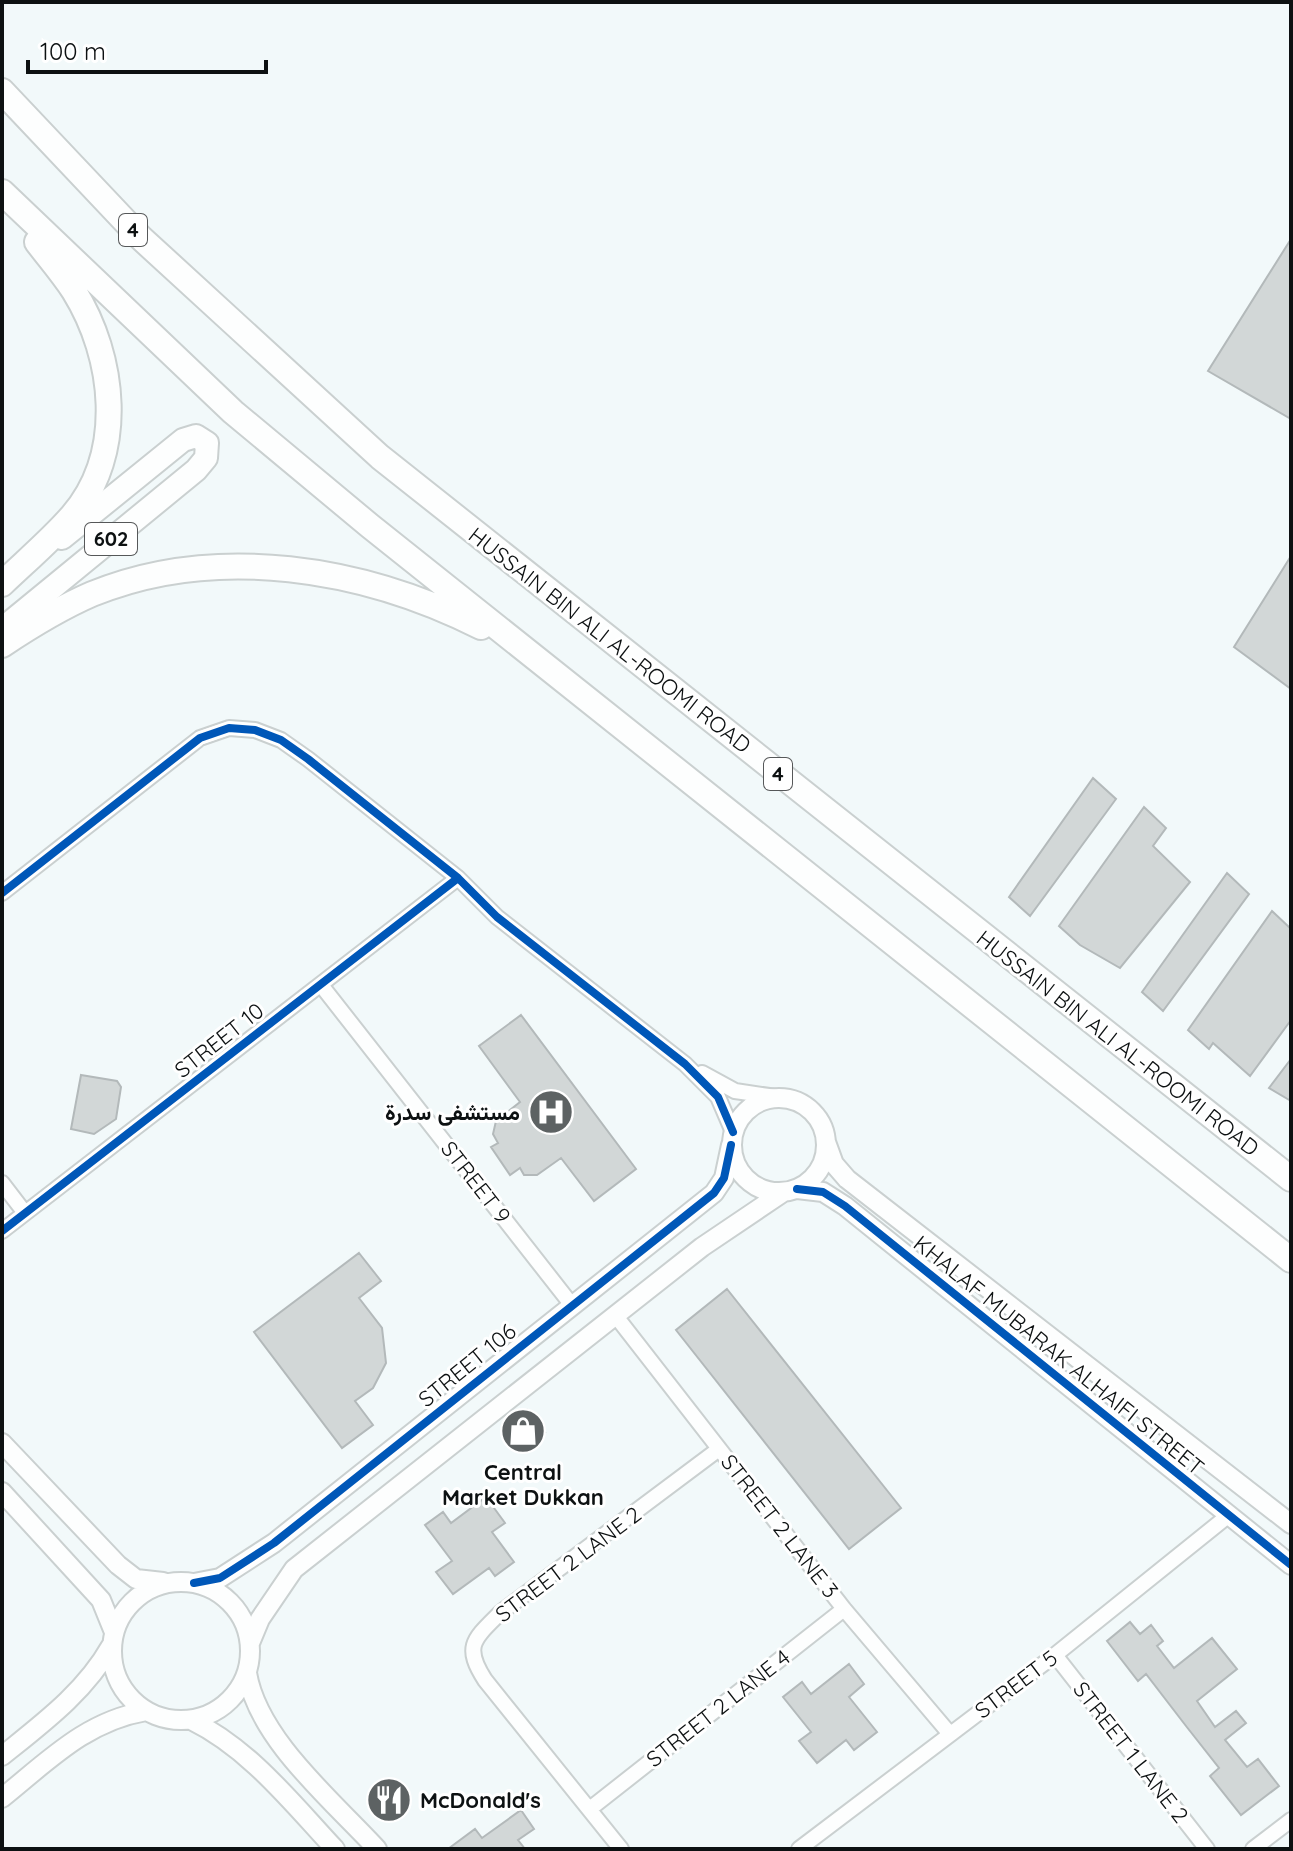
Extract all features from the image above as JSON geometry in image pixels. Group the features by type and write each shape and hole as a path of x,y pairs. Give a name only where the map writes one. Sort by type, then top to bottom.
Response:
{"highway":[{"name":"HUSSAIN BIN ALI AL-ROOMI ROAD","path":"2,91 141,238 380,457 1291,1179"},
{"path":"2,193 80,305 98,343 110,426 99,467 74,513 2,586"},
{"path":"2,193 233,412 370,526 1291,1260"},
{"path":"2,645 92,594 162,574 242,565 318,573 376,587 444,608 530,651"}],"main road":[{"name":"602","path":"2,586 176,445 196,436 207,443 206,458 196,470 2,629"}],"street":[{"path":"2,893 200,738 229,728 255,730 281,740 458,878 497,917 685,1064 718,1097 741,1174 753,1184 790,1191"},
{"name":"STREET 10","path":"2,1231 458,878"},
{"name":"STREET 9","path":"321,985 571,1304"},
{"path":"377,1849 267,1725 251,1698 247,1673 250,1643 266,1609 294,1569 679,1265 819,1170 826,1142 819,1119 807,1107 792,1099 735,1091 685,1064"},
{"path":"732,1139 749,1108 776,1097"},
{"name":"STREET 106","path":"194,1583 220,1578 274,1543 714,1193 724,1178 732,1139"},
{"name":"KHALAF MUBARAK ALHAIFI STREET","path":"826,1142 834,1164 847,1179 1291,1524"},
{"path":"2,1183 25,1213"},
{"name":"KHALAF MUBARAK ALHAIFI STREET","path":"790,1191 823,1192 845,1206 1291,1565"},
{"path":"662,1234 679,1241 679,1265"},
{"name":"STREET 2 LANE 3","path":"615,1315 844,1609 950,1734"},
{"path":"2,1443 118,1565 136,1579 194,1583 215,1591 231,1604 243,1622 250,1643"},
{"name":"STREET 2 LANE 2","path":"621,1849 485,1680 473,1660 472,1649 478,1635 500,1613 719,1449"},
{"path":"2,1492 101,1600 113,1639 119,1684 146,1711 168,1720 191,1720 226,1704 247,1673"},
{"name":"STREET 5","path":"799,1849 1055,1655 1229,1515"},
{"path":"2,1756 51,1717 95,1675 135,1599 151,1588 170,1583"},
{"name":"STREET 2 LANE 4","path":"591,1808 844,1609"},
{"name":"STREET 1 LANE 2","path":"1055,1655 1207,1849"},
{"path":"2,1798 70,1744 114,1717 146,1711"},
{"path":"191,1720 220,1734 245,1755 335,1849"},
{"path":"1253,1849 1291,1820"}],"building":[{"path":"1291,239 1291,419 1208,371"},
{"path":"1291,556 1291,689 1234,647"},
{"path":"1093,778 1116,799 1030,916 1009,897"},
{"path":"1144,807 1166,828 1153,846 1190,882 1120,968 1080,945 1059,926"},
{"path":"1227,873 1249,894 1163,1011 1142,992"},
{"path":"1272,911 1291,929 1291,1020 1250,1076 1213,1043 1209,1049 1188,1030"},
{"name":"مستشفى سدرة","path":"521,1015 636,1169 594,1201 561,1158 537,1175 524,1175 520,1168 510,1175 491,1147 498,1143 493,1134 496,1121 520,1102 479,1046"},
{"path":"1291,1059 1291,1101 1269,1088"},
{"path":"81,1075 117,1081 121,1087 116,1119 94,1134 71,1129"},
{"path":"359,1253 381,1281 359,1298 382,1328 386,1363 373,1388 355,1401 373,1425 342,1448 254,1332"},
{"path":"727,1289 901,1508 849,1549 676,1330"},
{"name":"Central Market Dukkan","path":"527,1410 545,1432 520,1452 502,1430"},
{"path":"486,1497 505,1523 492,1532 514,1562 495,1576 489,1568 453,1594 436,1572 452,1561 425,1525 443,1512 451,1523"},
{"path":"1130,1622 1140,1634 1151,1625 1163,1641 1157,1646 1174,1668 1212,1638 1237,1669 1197,1701 1215,1727 1236,1711 1246,1723 1225,1740 1247,1767 1258,1759 1279,1786 1241,1815 1210,1776 1219,1768 1146,1674 1138,1681 1107,1641"},
{"path":"849,1664 864,1684 849,1697 877,1732 854,1750 846,1740 817,1763 799,1741 811,1732 783,1697 802,1682 811,1694"},
{"name":"McDonald's","path":"390,1782 407,1804 388,1818 372,1795"},
{"path":"521,1810 534,1829 518,1840 525,1849 448,1849 475,1829 482,1838"}],"cycle path":[{"path":"2,893 200,738 229,728 255,730 281,740 308,759 458,878 497,917 685,1064 718,1097 733,1132"},
{"path":"2,1231 458,878"},
{"path":"194,1583 220,1578 274,1543 714,1193 724,1178 731,1145"},
{"path":"797,1189 823,1192 845,1206 1291,1565"}],"place":[{"name":"مستشفى سدرة","path":"551,1112"},
{"name":"Central Market Dukkan","path":"523,1431"},
{"name":"McDonald's","path":"389,1800"}]}
